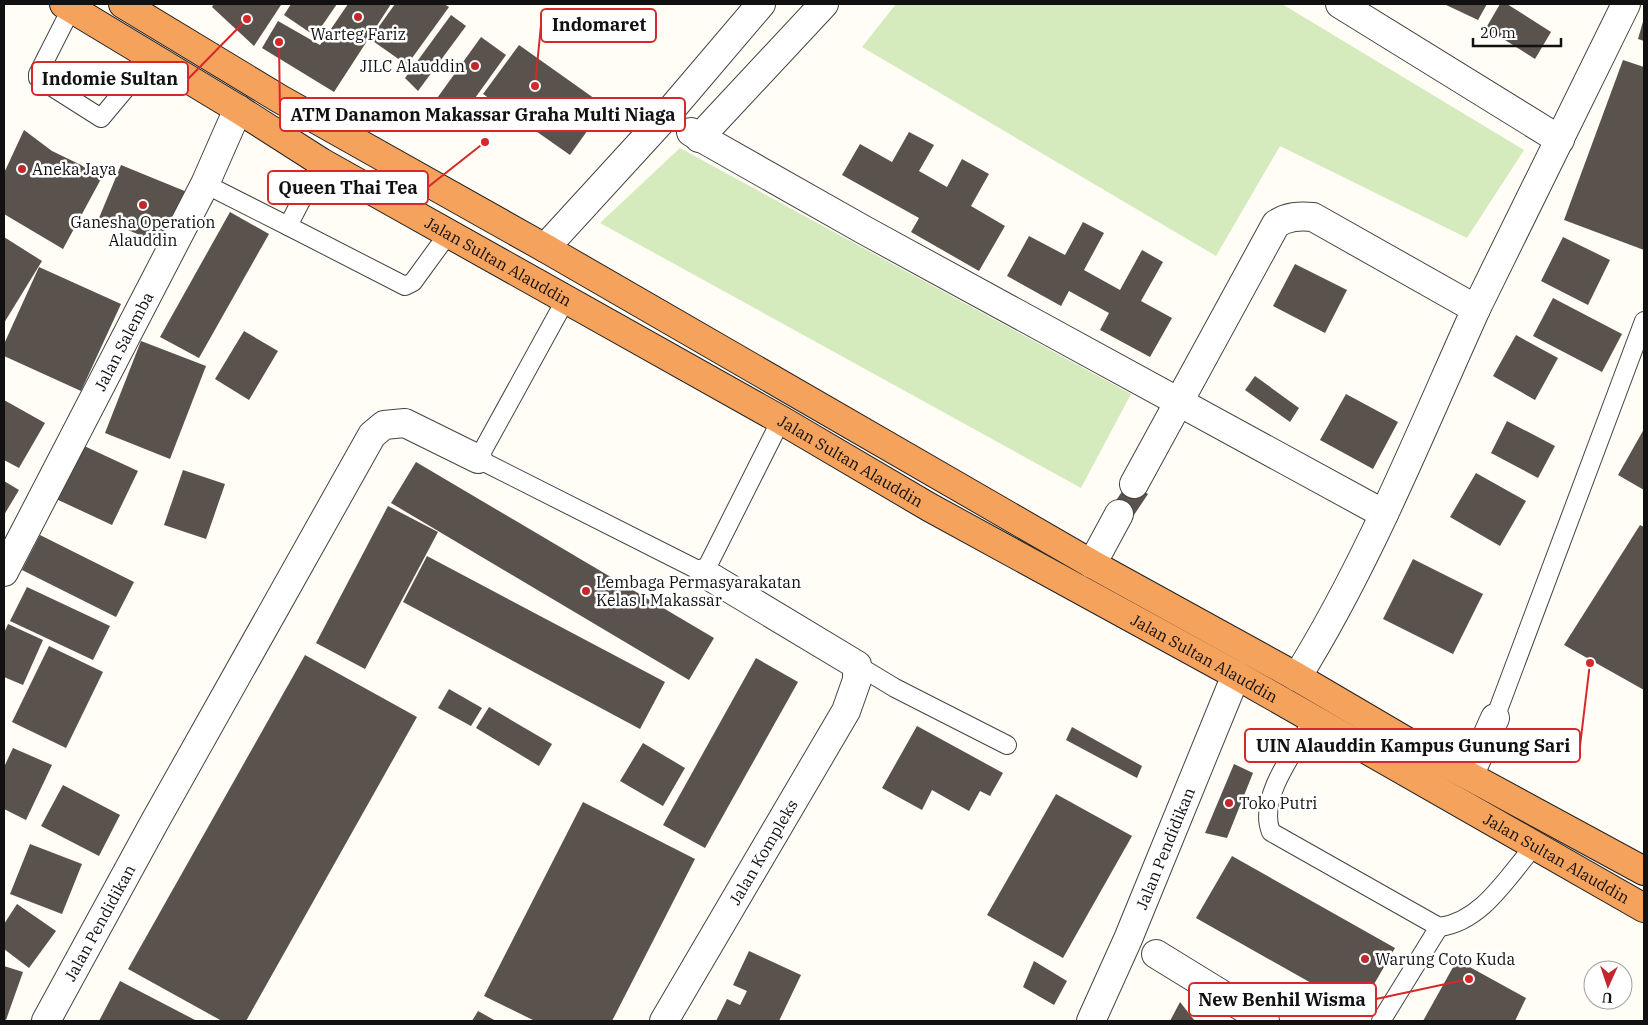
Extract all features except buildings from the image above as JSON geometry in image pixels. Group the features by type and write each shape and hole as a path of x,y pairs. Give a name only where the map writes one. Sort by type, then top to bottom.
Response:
{"highway":[{"name":"Jalan Sultan Alauddin","path":"123,4 280,99 545,248 1092,564 1297,677 1422,751 1470,774 1644,871"},
{"name":"Jalan Sultan Alauddin","path":"67,6 238,109 321,162 781,420 929,506 1236,675 1644,908"}],"street":[{"path":"545,248 664,118 761,4"},
{"path":"824,4 695,135 864,230 1384,514"},
{"path":"1340,4 1560,140"},
{"path":"1297,677 1321,637 1384,514 1476,309 1626,4"},
{"name":"Jalan Salemba","path":"4,572 205,184 238,109"},
{"path":"1134,484 1178,400 1276,224 1284,219 1301,216 1313,217 1476,309"},
{"name":"Jalan Pendidikan","path":"46,1021 154,823 378,428 384,424 405,423 478,459"},
{"path":"1092,564 1113,525"},
{"path":"704,573 857,672"},
{"name":"Jalan Kompleks","path":"664,1021 846,711 857,672"},
{"name":"Jalan Pendidikan","path":"1091,1021 1128,939 1236,675"},
{"path":"1470,774 1495,718"},
{"path":"1156,954 1265,1021"}],"lane":[{"path":"67,6 38,78 101,118 152,57"},
{"path":"288,226 321,162"},
{"path":"205,184 405,286 413,282 448,234"},
{"path":"566,299 478,459 704,573 781,420"},
{"path":"1495,718 1644,321"},
{"path":"857,672 1006,745"},
{"path":"1313,720 1270,795 1267,818 1272,832 1439,927 1460,922 1481,908 1535,845"},
{"path":"1381,1021 1439,927"}],"green space":[{"path":"896,4 1282,4 1524,150 1467,238 1280,146 1216,256 862,47"},
{"path":"680,148 1131,394 1081,488 600,223"}],"place":[{"name":"Warteg Fariz","path":"358,17"},
{"name":"Indomie Sultan","path":"247,19"},
{"name":"ATM Danamon Makassar Graha Multi Niaga","path":"279,42"},
{"name":"JILC Alauddin","path":"475,66"},
{"name":"Indomaret","path":"535,86"},
{"name":"Queen Thai Tea","path":"485,142"},
{"name":"Aneka Jaya","path":"22,169"},
{"name":"Ganesha Operation Alauddin","path":"143,205"},
{"name":"Lembaga Permasyarakatan Kelas I Makassar","path":"586,591"},
{"name":"UIN Alauddin Kampus Gunung Sari","path":"1590,663"},
{"name":"Toko Putri","path":"1229,803"},
{"name":"Warung Coto Kuda","path":"1365,959"},
{"name":"New Benhil Wisma","path":"1469,979"}]}
